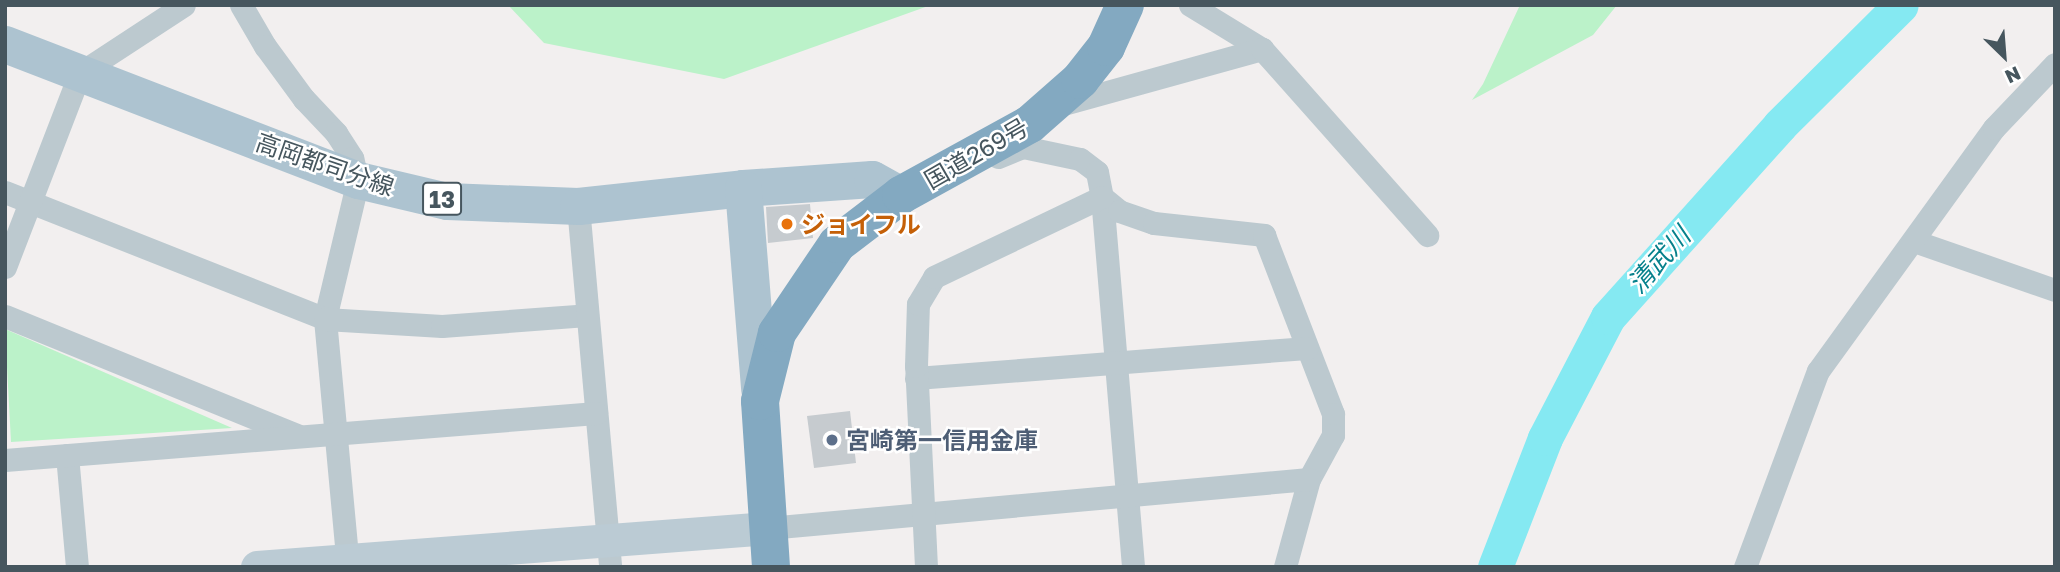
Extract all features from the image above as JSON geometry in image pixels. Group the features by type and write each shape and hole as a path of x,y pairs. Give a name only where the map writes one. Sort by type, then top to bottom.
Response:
{"highway":[{"name":"国道269号","path":"771,567 760,401 777,333 837,244 901,195 1030,124 1080,80 1106,47 1125,5"}],"main road":[{"name":"高岡都司分線","path":"5,44 358,180 447,201 578,206 743,188 872,179 901,195"},
{"path":"743,188 760,401"}],"street":[{"path":"5,267 80,73 184,5"},
{"path":"241,5 296,89 336,133 352,158 358,180 325,319 348,563"},
{"path":"1190,5 1262,49 1427,235"},
{"path":"1047,109 1262,49"},
{"path":"1745,567 1818,370 1994,128 2055,64"},
{"path":"901,195 1023,147 1080,159 1097,172 1102,197 1133,567"},
{"path":"5,192 325,319 442,326 587,315"},
{"path":"1102,197 1119,211 1154,223 1264,235 1333,414 1333,435 1309,479 1285,567"},
{"path":"926,567 916,378 918,304 934,277 1102,197"},
{"path":"578,206 608,553"},
{"path":"1914,241 2055,290"},
{"path":"5,316 300,436"},
{"path":"916,378 1307,348"},
{"path":"5,460 596,413"},
{"path":"67,455 77,567"},
{"path":"257,567 608,553 768,528 1309,479"}],"green space":[{"path":"508,5 931,5 724,79 544,43"},
{"path":"1520,5 1617,5 1593,35 1472,100 1483,84"},
{"path":"5,329 232,428 11,442"}],"building":[{"name":"ジョイフル","path":"810,204 813,238 768,243 766,207"},
{"name":"宮崎第一信用金庫","path":"850,411 856,463 814,468 807,416"}],"waterway":[{"name":"清武川","path":"1495,567 1545,438 1608,317 1780,125 1901,5"}],"place":[{"name":"ジョイフル","path":"787,224"},
{"name":"宮崎第一信用金庫","path":"832,440"}]}
